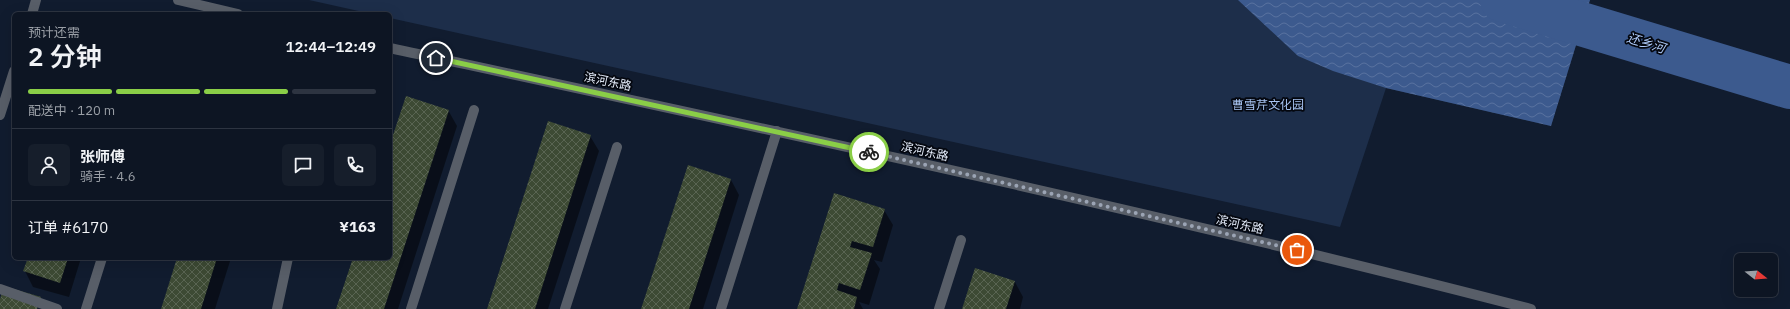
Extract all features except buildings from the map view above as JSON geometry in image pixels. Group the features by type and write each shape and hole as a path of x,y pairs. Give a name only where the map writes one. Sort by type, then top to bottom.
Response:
{"street":[{"path":"33,12 36,0"},
{"path":"178,0 229,12"},
{"name":"滨河东路","path":"392,48 777,131 1358,264 1531,309"},
{"path":"0,115 12,77"},
{"path":"411,309 474,110"},
{"path":"721,309 777,131"},
{"path":"565,309 617,147"},
{"path":"939,309 961,240"},
{"path":"86,309 101,260"},
{"path":"277,309 288,260"},
{"path":"0,289 57,309"}],"green space":[{"name":"曹雪芹文化园","path":"309,0 1590,0 1551,126 1386,88 1340,227 392,18 392,12 363,12"}],"water":[{"path":"1238,0 1590,0 1551,126 1386,88 1333,71 1298,56"}],"waterway":[{"name":"还乡河","path":"1502,0 1790,87"}],"way so far":[{"path":"869,152 1297,250"}],"route":[{"path":"436,58 869,152"}]}
